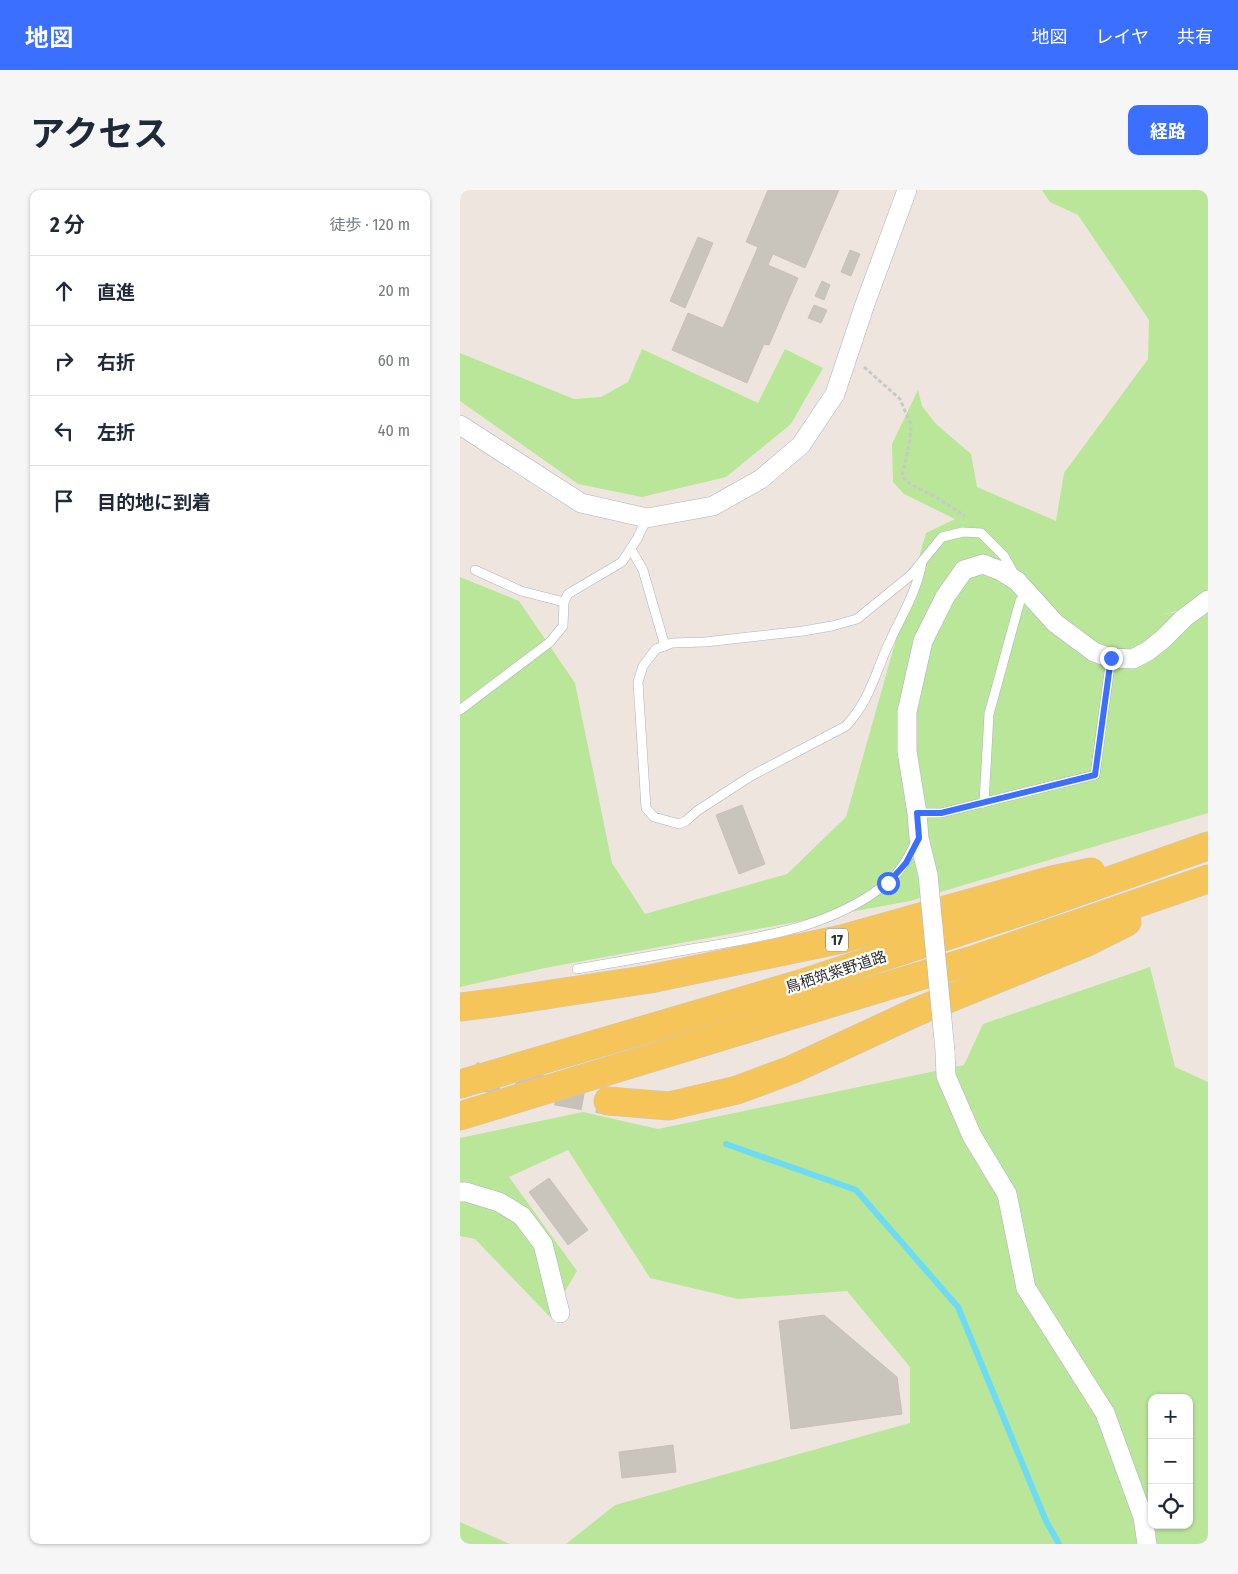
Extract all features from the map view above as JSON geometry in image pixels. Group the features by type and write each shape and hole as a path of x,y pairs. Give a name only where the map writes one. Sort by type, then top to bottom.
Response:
{"main road":[{"name":"17","path":"460,1007 650,979 833,941 1052,880 1208,846"},
{"name":"鳥栖筑紫野道路","path":"460,1084 800,984 1035,907 1208,846"},
{"name":"鳥栖筑紫野道路","path":"460,1116 976,959 1208,879"},
{"path":"608,1101 669,1106 737,1090 791,1070 916,1012 1085,943 1208,879"}],"street":[{"path":"460,425 582,503 646,518 713,506 761,479 801,445 835,394 865,304 907,190"},
{"path":"1147,1544 1143,1517 1105,1413 1026,1288 1007,1194 972,1136 946,1076 928,875 919,838 907,751 907,712 923,641 945,597 964,570 983,564 1001,571 1022,587 1061,627 1094,652 1111,658 1133,659 1148,651 1184,618 1208,600"},
{"path":"460,1192 499,1202 522,1216 543,1244 560,1313"}],"lane":[{"path":"460,710 550,642 563,626 564,602 568,594 622,562 631,549 646,518"},
{"path":"922,562 907,607 889,642 866,701 846,726 751,776 679,824 654,817 646,808 638,682 643,666 656,649 672,643 705,642 803,631 858,619 911,575 942,537 963,532 981,533 1004,556 1022,587 1020,602 989,714 984,802"},
{"path":"631,549 643,570 666,646"},
{"path":"475,570 521,591 564,602"},
{"path":"917,813 941,813 1095,775 1111,658"},
{"path":"577,969 763,937 812,923 856,904 888,883 906,863 919,838"}],"path":[{"path":"849,354 900,399 911,425 910,440 902,476 910,484 936,497 967,517 981,533"}],"green space":[{"path":"1042,190 1208,190 1208,604 1159,615 1208,607 1208,813 910,901 545,968 460,987 460,577 519,601 575,683 612,863 645,914 787,874 846,817 926,533 955,519 904,494 893,482 892,444 918,390 922,406 936,424 971,454 977,487 1056,521 1064,473 1148,359 1149,320 1078,215 1050,202"},
{"path":"642,349 758,403 785,349 823,368 791,424 726,477 642,497 578,484 460,401 460,353 574,399 601,397 628,382"},
{"path":"1150,967 1175,1067 1208,1082 1208,1544 566,1544 615,1505 910,1423 910,1367 847,1291 738,1299 650,1278 568,1150 509,1177 577,1271 550,1317 475,1239 460,1236 460,1138 583,1112 658,1129 964,1065 983,1024"},
{"path":"460,1522 510,1544 460,1544"}],"building":[{"path":"768,190 839,190 805,268 773,254 768,265 798,278 769,345 764,344 747,383 672,350 688,313 723,328 758,247 746,242"},
{"path":"698,237 713,243 685,308 670,301"},
{"path":"850,250 860,254 851,276 841,272"},
{"path":"822,281 830,285 824,300 815,296"},
{"path":"814,305 827,310 821,323 808,318"},
{"path":"742,805 765,864 739,874 716,815"},
{"path":"549,1178 588,1230 568,1245 529,1192"},
{"path":"824,1315 897,1377 902,1414 791,1429 779,1321"},
{"path":"673,1445 676,1472 622,1478 619,1452"}],"waterway":[{"path":"726,1144 856,1190 958,1307 1046,1521 1059,1544"}],"tunnel":[{"path":"474,1076 608,1101"}],"route":[{"path":"888,883 906,863 919,838 917,813 941,813 1095,775 1111,658"}]}
